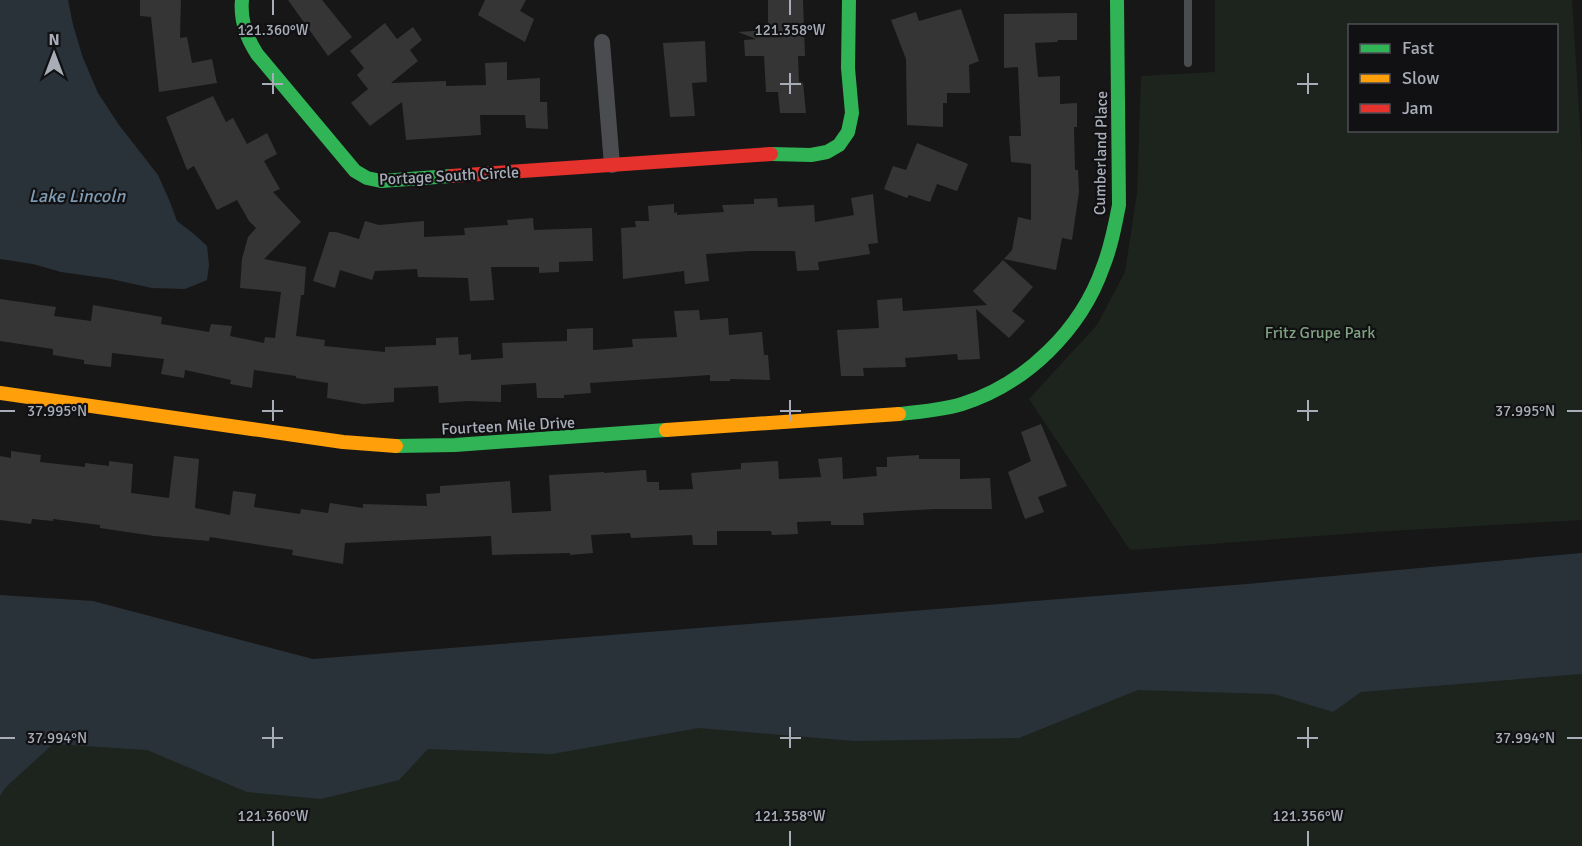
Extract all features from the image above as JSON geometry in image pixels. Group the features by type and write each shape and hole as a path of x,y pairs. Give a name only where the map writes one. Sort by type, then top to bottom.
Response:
{"street":[{"name":"Portage South Circle","path":"242,0 244,29 257,54 355,171 364,177 381,181 769,154 826,153 843,141 851,124 852,109 848,69 849,0"},
{"name":"Cumberland Place","path":"1014,379 1052,348 1077,319 1095,290 1109,254 1119,205 1117,0"},
{"path":"602,42 612,165"},
{"name":"Fourteen Mile Drive","path":"0,393 343,441 393,446 455,446 937,410 973,400 1014,379"}],"lane":[{"path":"1188,0 1188,63"}],"green space":[{"name":"Fritz Grupe Park","path":"1215,0 1572,0 1582,157 1582,520 1372,532 1130,550 1029,399 1097,325 1125,272 1137,193 1141,76 1215,72"},
{"path":"1582,650 1582,846 0,846 0,695"}],"water":[{"name":"Lake Lincoln","path":"0,0 68,0 83,58 98,93 119,125 158,175 177,221 207,246 209,265 207,280 185,289 152,288 0,259"},
{"path":"1582,553 1582,674 1361,692 1333,712 1274,694 1138,690 1019,738 854,741 699,728 552,754 428,749 399,780 321,799 247,792 147,750 53,744 5,788 0,796 0,595 93,601 313,659 1247,584"}],"building":[{"path":"140,0 181,0 180,38 187,37 192,63 212,59 217,83 159,92 151,17 140,16"},
{"path":"288,0 322,0 352,37 328,56"},
{"path":"485,0 526,0 520,11 534,19 525,42 478,15"},
{"path":"768,0 803,0 805,56 798,56 799,82 803,83 806,113 780,113 778,92 766,92 764,56 745,56 744,40 756,39 738,32 768,30"},
{"path":"961,9 979,61 969,65 970,93 947,93 947,103 943,103 943,127 907,125 906,59 891,20 916,12 919,21"},
{"path":"1077,13 1077,40 1035,43 1038,77 1060,76 1060,104 1077,103 1077,127 1074,127 1075,170 1078,170 1079,192 1072,240 1062,238 1056,270 1004,259 1012,250 1018,217 1031,220 1031,164 1011,162 1009,136 1021,136 1018,67 1004,68 1004,14"},
{"path":"385,23 397,39 413,27 422,40 410,50 418,61 391,83 446,81 446,86 486,85 485,63 507,62 507,80 540,78 540,102 547,102 548,129 526,128 525,115 480,115 481,135 406,140 402,102 370,126 351,103 368,89 357,75 364,68 350,51"},
{"path":"705,41 707,82 692,83 695,116 670,117 663,43"},
{"path":"213,96 226,122 233,118 247,144 267,133 277,154 264,161 280,189 273,192 301,222 264,259 306,267 304,295 301,295 296,336 325,340 324,346 385,352 385,347 436,345 436,338 458,337 459,355 471,354 471,360 503,358 502,343 567,341 567,329 593,328 593,350 633,347 632,339 677,337 674,311 699,310 700,320 728,318 729,335 762,332 764,355 768,355 770,380 710,381 710,375 590,383 591,393 564,395 564,398 537,398 536,383 501,385 501,402 439,403 438,386 394,388 394,402 363,404 327,398 328,383 296,378 296,376 254,370 252,388 230,384 231,380 185,370 184,378 161,374 164,359 112,353 111,367 84,364 84,360 53,355 53,349 0,341 0,299 56,307 54,316 91,321 93,305 162,317 161,324 209,332 211,324 232,326 230,336 264,343 265,337 275,338 281,292 240,288 242,259 248,237 256,228 249,221 237,200 217,210 194,166 187,170 166,117"},
{"path":"917,143 968,164 957,191 937,184 930,202 909,195 907,198 884,189 893,166 906,170"},
{"path":"873,194 878,243 868,244 870,254 818,262 819,270 797,271 795,251 706,254 709,281 685,284 684,271 623,279 621,228 636,227 635,221 649,221 648,206 674,204 674,213 677,212 677,215 724,212 722,205 754,204 754,199 777,198 778,207 814,205 815,222 854,215 851,198"},
{"path":"533,218 534,230 592,228 593,261 559,262 559,272 539,273 539,267 491,267 494,300 470,301 468,278 418,277 417,269 375,271 372,280 340,270 335,288 313,281 329,232 359,239 365,221 379,225 424,221 424,237 465,235 464,228 508,225 507,220"},
{"path":"1003,260 1033,287 1012,311 1025,321 1009,338 976,309 980,359 958,360 957,354 905,358 906,367 863,368 864,376 841,376 837,330 879,328 877,300 902,298 903,311 987,305 973,291"},
{"path":"1041,424 1067,486 1038,497 1044,512 1025,519 1008,472 1031,461 1021,432"},
{"path":"11,451 41,455 40,462 85,467 85,463 109,466 109,461 133,464 131,493 169,498 174,456 199,459 195,508 230,515 233,491 256,494 254,507 300,514 301,509 328,513 330,503 363,508 363,504 427,506 426,494 440,493 440,486 510,481 512,513 551,511 549,475 646,470 647,482 659,482 659,490 693,489 691,473 741,469 741,463 778,461 779,479 821,477 818,459 842,457 843,479 877,476 876,467 887,467 887,457 919,455 919,459 960,459 960,479 990,478 992,509 863,513 864,525 831,525 831,521 797,522 798,534 772,535 771,531 717,531 717,545 693,545 692,535 631,538 630,533 591,535 593,553 570,555 570,553 492,555 491,536 345,543 343,564 292,555 293,550 210,537 209,541 154,536 100,528 100,525 53,519 53,521 32,519 31,524 0,520 0,456 11,458"}],"traffic: fast":[{"path":"242,0 245,28 257,54 355,171 367,178 381,181 451,176"},
{"path":"771,154 811,155 827,152 839,145 848,132 852,113 848,68 849,0"},
{"path":"899,414 962,404 1008,383 1048,352 1066,333 1093,290 1108,252 1119,205 1117,0"},
{"path":"396,446 455,445 666,430"}],"traffic: slow":[{"path":"0,393 343,442 396,446"},
{"path":"666,430 899,414"}],"traffic: jam":[{"path":"451,176 771,154"}]}
